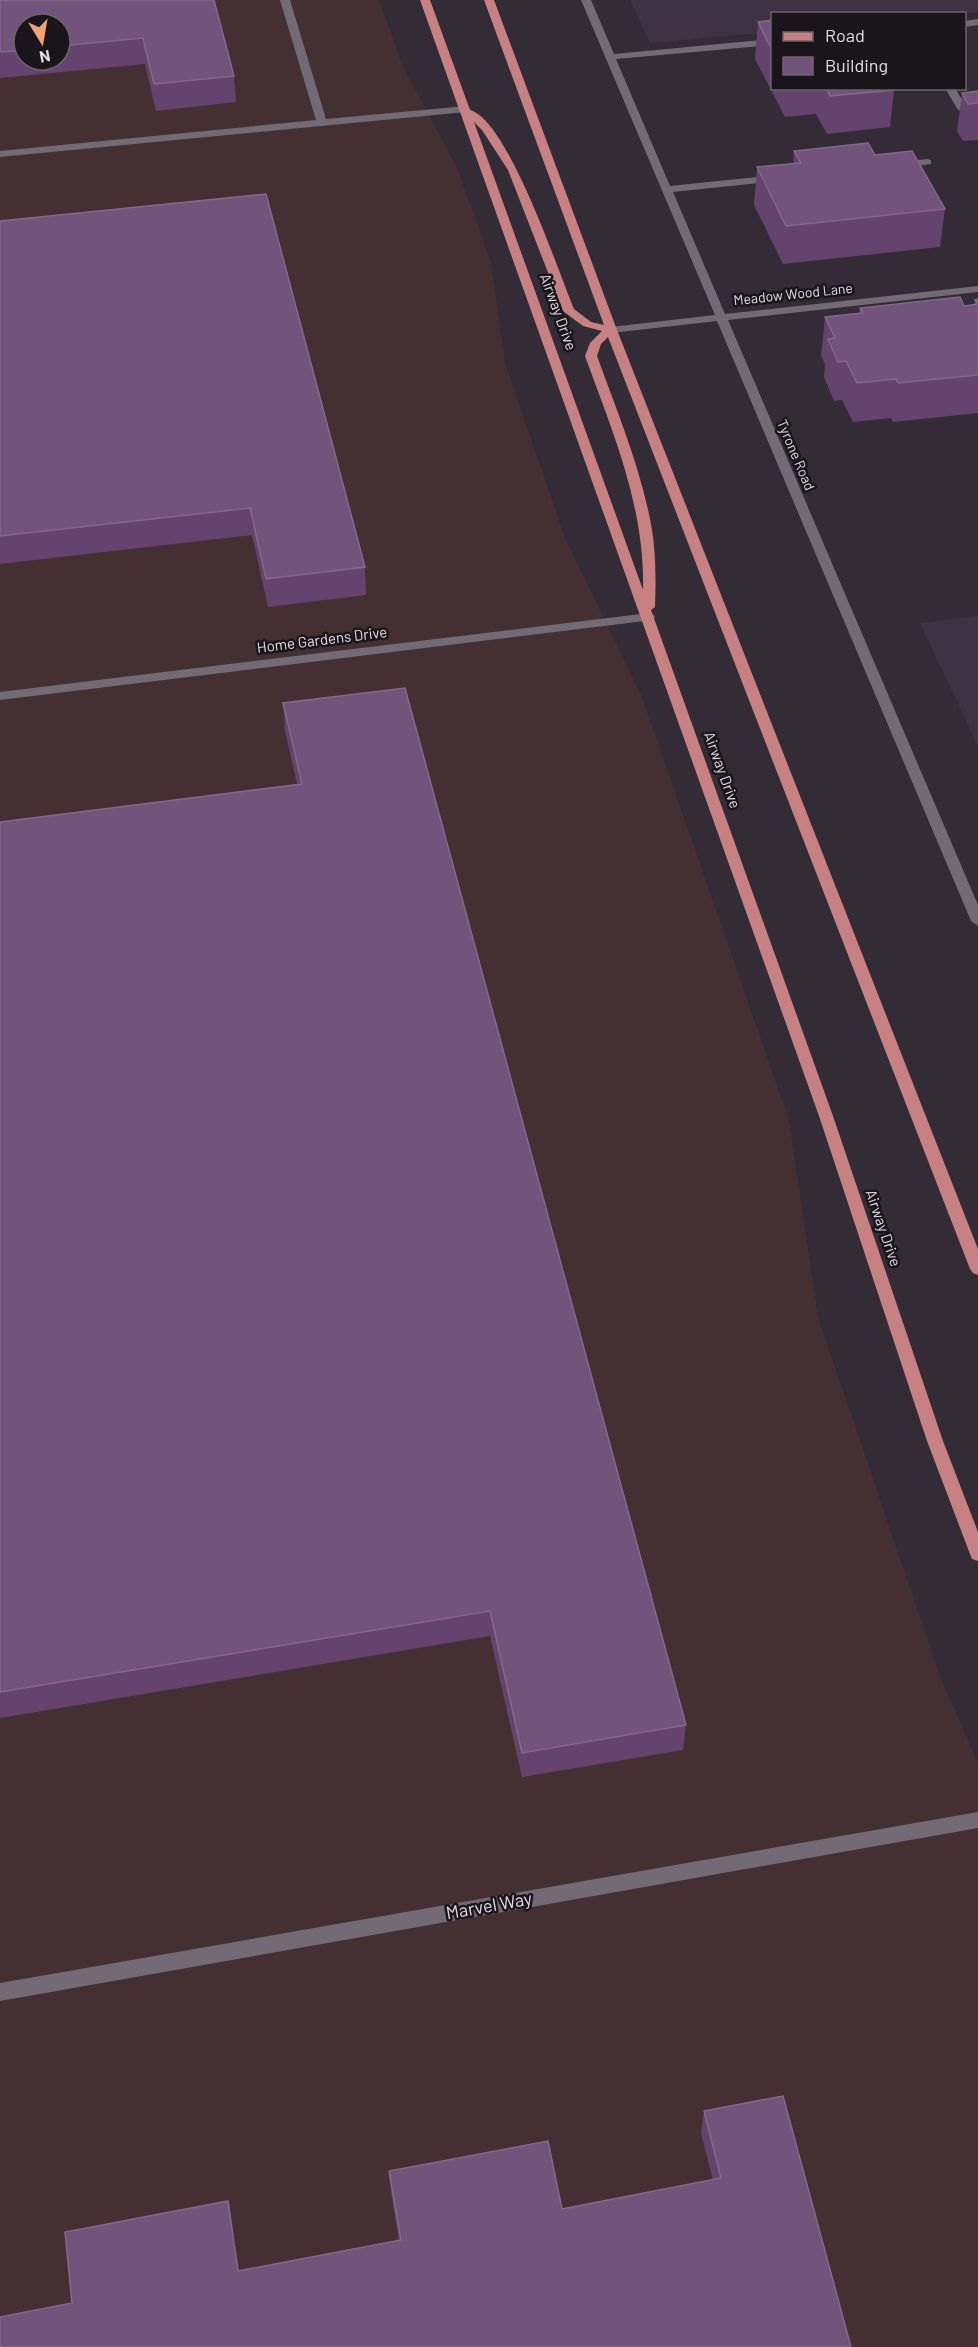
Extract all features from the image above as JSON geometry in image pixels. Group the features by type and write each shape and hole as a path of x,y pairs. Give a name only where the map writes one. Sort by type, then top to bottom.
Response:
{"main road":[{"name":"Airway Drive","path":"425,0 649,617 826,1116 935,1441 978,1554"},
{"path":"489,0 611,330 978,1269"},
{"path":"466,109 486,128 513,170 564,304 569,311 587,324 611,330"},
{"path":"611,330 600,337 593,346 591,356 635,483 645,524 650,570 649,617"}],"street":[{"path":"285,0 322,123"},
{"name":"Tyrone Road","path":"586,0 978,921"},
{"path":"611,57 771,42"},
{"path":"951,90 962,108 978,107"},
{"path":"0,154 466,109"},
{"path":"891,166 927,162"},
{"path":"667,189 785,177"},
{"name":"Meadow Wood Lane","path":"611,330 978,289"},
{"name":"Home Gardens Drive","path":"0,696 649,617"},
{"name":"Marvel Way","path":"0,1992 978,1820"}],"shaded area":[{"path":"0,0 379,0 403,67 456,165 491,262 505,363 565,538 642,697 789,1120 818,1317 940,1676 978,1763 978,2347 0,2347"},
{"path":"630,0 978,0 978,13 771,12 771,32 650,43"},
{"path":"978,616 978,746 920,623"}],"building":[{"path":"0,0 214,0 234,76 154,84 143,38 72,45 72,12 12,12 12,51 0,52"},
{"path":"771,20 771,48 758,22"},
{"path":"827,90 894,90 830,96"},
{"path":"978,91 978,103 968,104 962,93"},
{"path":"868,143 875,155 912,151 945,209 786,226 757,167 801,163 794,151"},
{"path":"266,194 365,567 266,579 250,508 0,536 0,221"},
{"path":"960,297 964,306 978,304 978,375 898,383 896,379 857,383 846,361 838,362 828,339 835,338 825,317 863,313 860,308"},
{"path":"405,688 686,1725 522,1753 490,1611 0,1692 0,822 302,784 283,703"},
{"path":"783,2096 851,2347 0,2347 0,2317 72,2303 65,2232 228,2201 238,2271 401,2240 389,2171 548,2141 562,2209 721,2178 704,2111"}]}
